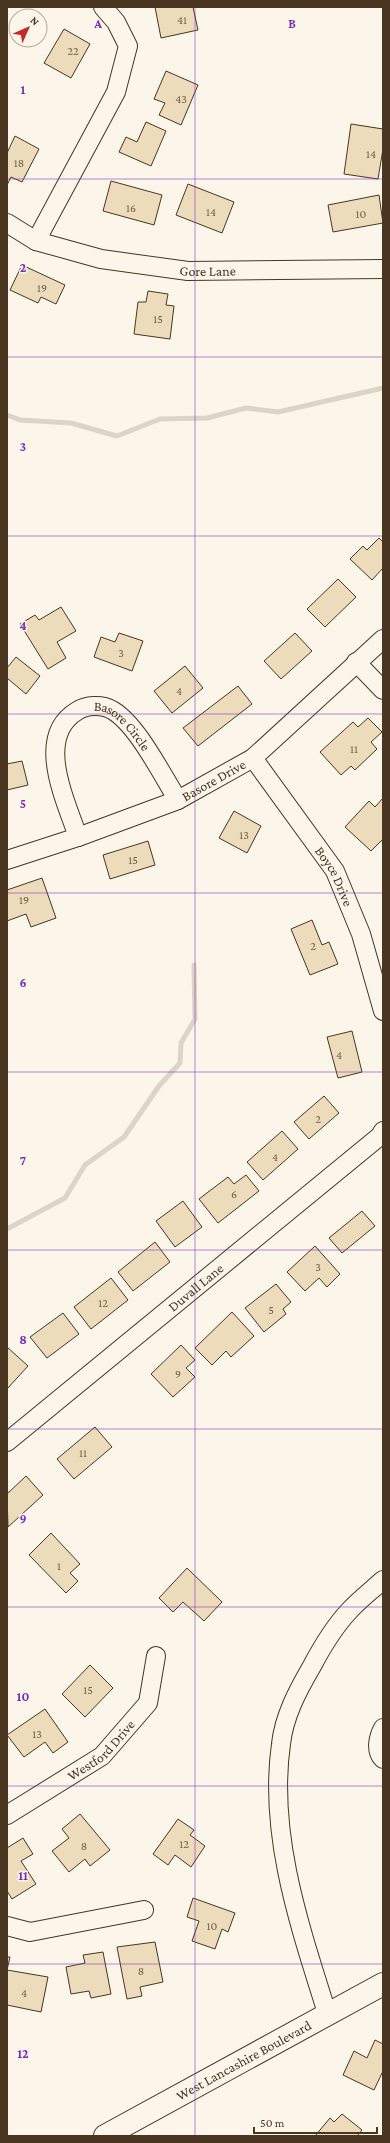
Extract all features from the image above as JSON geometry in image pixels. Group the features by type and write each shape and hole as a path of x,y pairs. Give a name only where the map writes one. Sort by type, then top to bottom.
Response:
{"main road":[{"name":"West Lancashire Boulevard","path":"105,2136 327,2013 383,1984"}],"street":[{"path":"36,241 116,92 128,46 116,22 103,7"},
{"name":"Gore Lane","path":"7,223 36,241 101,259 188,271 383,270"},
{"name":"Basore Drive","path":"7,860 78,837 178,800 253,758 356,662 383,639"},
{"path":"356,662 383,690"},
{"name":"Basore Circle","path":"78,837 56,770 55,744 60,725 83,707 98,706 111,710 124,719 134,730 178,800"},
{"name":"Boyce Drive","path":"253,758 335,871 361,934 383,1011"},
{"name":"Duvall Lane","path":"7,1442 380,1136 383,1131"},
{"path":"327,2013 301,1928 287,1868 277,1798 281,1743 294,1698 322,1648 349,1610 383,1580"},
{"name":"Westford Drive","path":"7,1815 102,1756 148,1703 156,1656"},
{"path":"383,1728 380,1734 378,1749 383,1759"},
{"path":"7,1926 30,1932 144,1910"}],"building":[{"path":"155,7 193,7 198,30 161,38"},
{"path":"64,29 90,44 71,78 44,63"},
{"path":"166,71 198,85 181,125 159,115 165,103 154,99"},
{"path":"146,122 166,131 151,166 119,152 126,137 137,142"},
{"path":"351,124 383,129 383,149 378,179 344,174"},
{"path":"15,136 39,149 22,182 11,177 7,185 7,153"},
{"path":"111,181 162,195 154,225 103,211"},
{"path":"188,184 234,202 222,233 176,215"},
{"path":"379,195 383,223 333,232 328,205"},
{"path":"22,265 65,285 56,304 41,297 38,303 10,290"},
{"path":"148,291 168,294 166,305 174,306 170,339 134,334 138,302 146,302"},
{"path":"379,538 383,542 383,568 372,580 350,559 363,546 367,550"},
{"path":"338,579 356,597 325,627 307,609"},
{"path":"61,607 76,631 57,642 66,658 48,669 20,624 35,615 39,620"},
{"path":"119,633 143,641 132,671 94,657 101,637 115,642"},
{"path":"295,633 312,651 281,679 264,661"},
{"path":"16,657 40,676 26,694 7,678 7,668"},
{"path":"185,666 203,688 172,713 154,691"},
{"path":"238,686 252,704 198,746 183,728"},
{"path":"368,718 382,732 371,742 377,749 355,770 351,766 341,775 320,752 353,722 358,727"},
{"path":"22,761 28,785 7,790 7,764"},
{"path":"383,798 383,839 371,851 345,827 369,801 375,807"},
{"path":"234,811 261,826 247,853 219,838"},
{"path":"148,841 155,865 110,879 103,855"},
{"path":"42,878 56,918 31,927 26,914 7,921 7,890"},
{"path":"312,920 322,945 329,942 338,964 310,975 291,929"},
{"path":"352,1031 362,1072 338,1078 327,1037"},
{"path":"324,1096 339,1113 309,1139 294,1122"},
{"path":"282,1131 298,1149 263,1180 247,1162"},
{"path":"246,1175 259,1191 218,1223 199,1199 228,1177 234,1184"},
{"path":"183,1201 202,1227 175,1247 156,1221"},
{"path":"362,1211 375,1226 342,1253 329,1238"},
{"path":"155,1242 170,1262 133,1291 118,1272"},
{"path":"315,1246 340,1274 327,1287 319,1278 305,1291 287,1272"},
{"path":"111,1278 128,1300 91,1329 74,1307"},
{"path":"276,1284 291,1302 283,1309 286,1314 264,1332 245,1308"},
{"path":"232,1312 254,1336 231,1357 226,1351 212,1365 195,1348"},
{"path":"63,1313 79,1334 47,1358 30,1337"},
{"path":"181,1345 195,1360 186,1368 195,1377 173,1397 151,1374"},
{"path":"7,1347 28,1366 7,1389"},
{"path":"95,1427 112,1447 74,1479 57,1459"},
{"path":"26,1476 43,1495 8,1527 7,1494"},
{"path":"51,1533 80,1564 70,1573 78,1581 66,1593 29,1555"},
{"path":"187,1568 222,1602 204,1621 183,1602 173,1612 159,1598"},
{"path":"90,1665 113,1688 85,1717 62,1694"},
{"path":"45,1709 68,1742 53,1753 45,1742 24,1757 7,1735"},
{"path":"80,1814 110,1850 90,1866 85,1859 69,1872 52,1851 69,1838 62,1829"},
{"path":"178,1819 194,1830 190,1835 205,1846 191,1867 175,1855 168,1865 153,1854"},
{"path":"23,1838 33,1854 21,1861 36,1884 12,1899 7,1891 7,1848"},
{"path":"193,1898 235,1913 228,1932 222,1929 215,1949 192,1941 199,1921 187,1917"},
{"path":"155,1942 163,1982 140,1987 142,1996 127,1999 117,1947"},
{"path":"103,1952 111,1994 91,1998 89,1991 71,1994 66,1967 85,1963 83,1955"},
{"path":"7,1957 10,1957 7,1970"},
{"path":"7,1970 48,1977 41,2012 7,2005"},
{"path":"375,2040 383,2044 383,2071 374,2090 343,2075 354,2051 367,2058"},
{"path":"342,2114 362,2130 357,2136 315,2136 330,2118 334,2122"}],"waterway":[{"path":"7,415 20,420 71,423 117,436 160,419 207,418 246,408 278,412 383,388"},
{"path":"7,1229 65,1198 85,1165 124,1137 159,1086 180,1063 181,1043 195,1019 194,965"}]}
